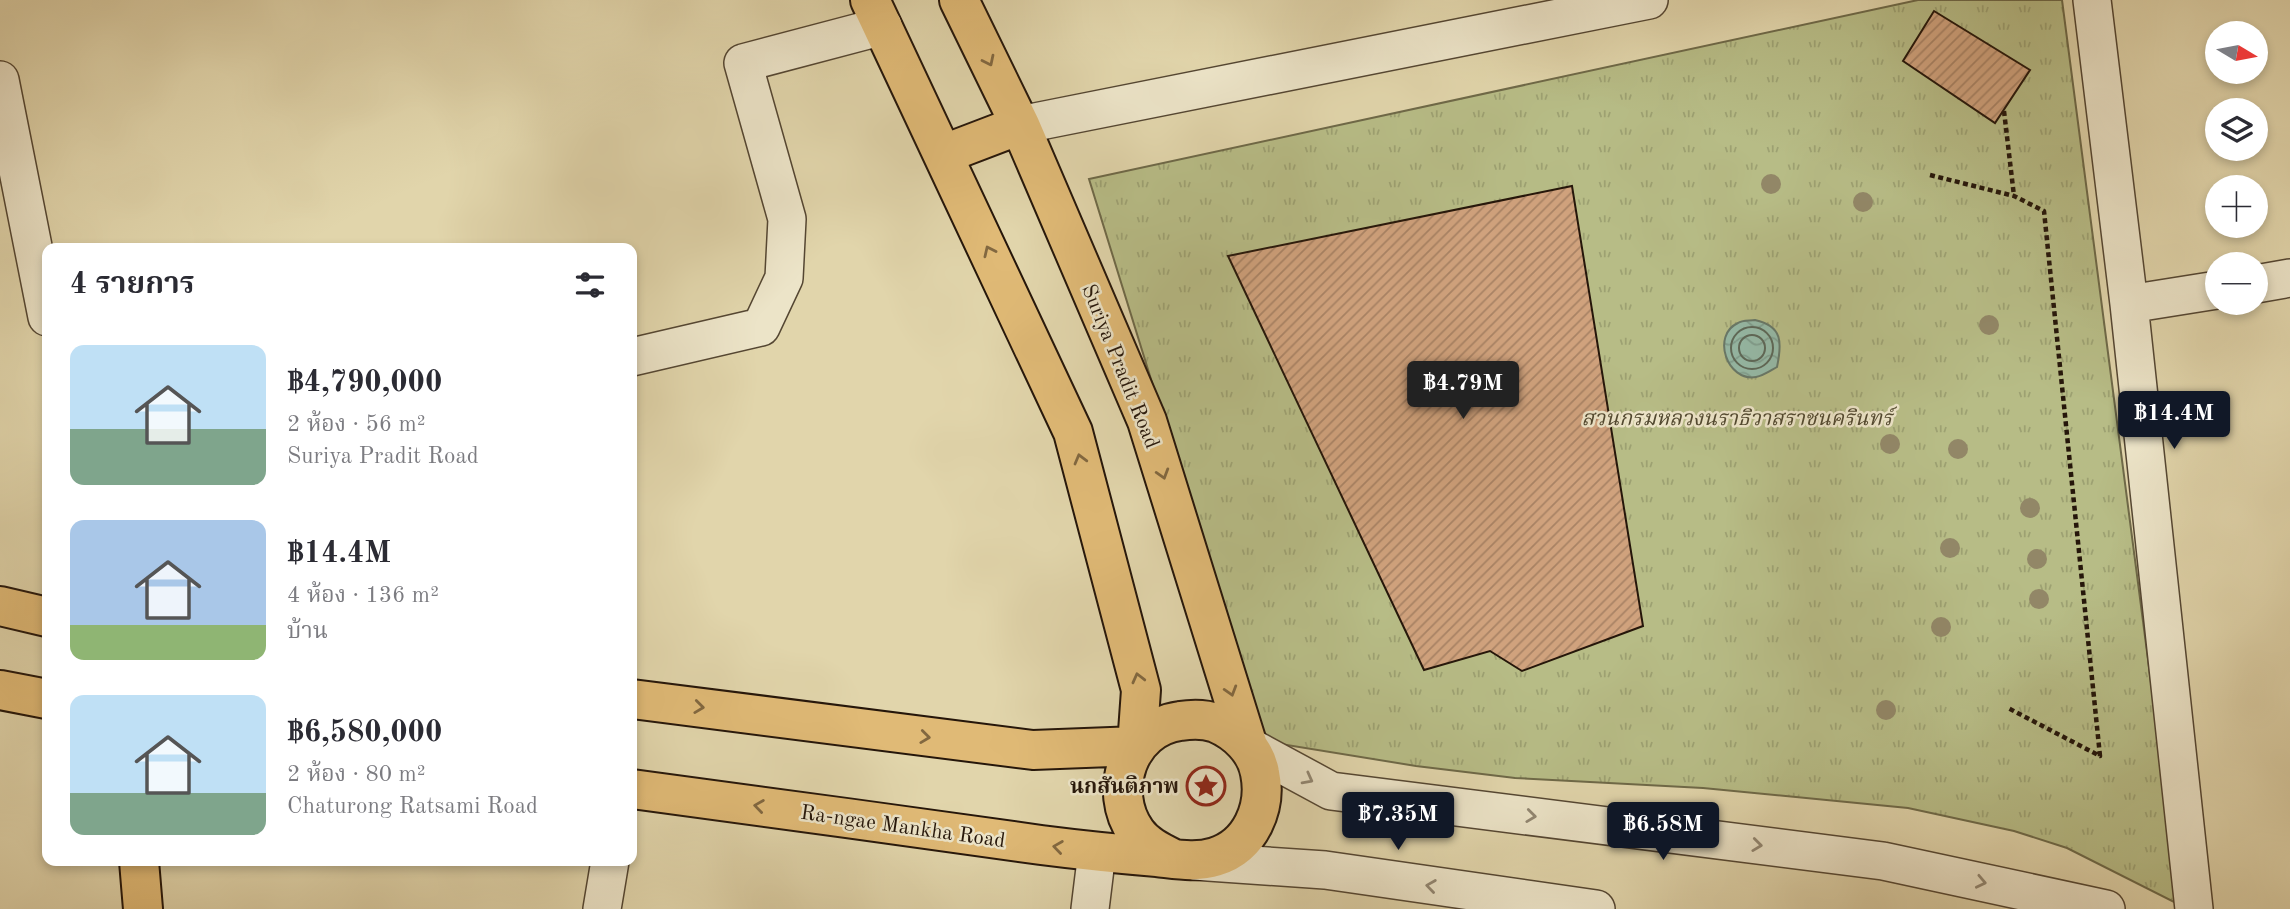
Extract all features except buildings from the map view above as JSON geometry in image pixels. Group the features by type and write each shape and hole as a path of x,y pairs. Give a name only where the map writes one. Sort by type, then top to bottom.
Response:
{"main road":[{"name":"Suriya Pradit Road","path":"959,0 1020,125 1147,421 1248,746"},
{"path":"876,13 1073,432 1141,690 1137,746"},
{"path":"944,153 1020,125"},
{"path":"0,606 42,616"},
{"path":"0,690 42,698"},
{"path":"637,700 1033,750 1137,746"},
{"path":"1192,719 1213,722 1232,732 1248,746 1259,766 1263,788 1260,810 1251,830 1235,847 1215,857 1184,860 1153,849 1137,833 1125,813 1122,790 1126,767 1137,746 1153,731 1171,722 1192,719"},
{"name":"Ra-ngae Mankha Road","path":"637,790 1097,852 1184,860"},
{"path":"139,866 143,909"}],"street":[{"path":"1020,125 1649,0"},
{"path":"2092,0 2129,304 2193,909"},
{"path":"637,356 761,327 783,278 787,219 743,64 876,13"},
{"path":"0,80 15,229 42,303"},
{"path":"2268,282 2290,278"},
{"path":"2129,304 2205,292"},
{"path":"1248,746 1331,791 1883,861 2106,909"},
{"path":"1090,909 1097,852"},
{"path":"1184,860 1325,870 1590,909"},
{"path":"602,909 609,866"}],"path":[{"path":"2004,111 2014,197"},
{"path":"1930,175 2014,197 2044,211 2100,757 2008,708"}],"green space":[{"name":"สวนกรมหลวงนราธิวาสราชนครินทร์","path":"1918,0 2062,0 2180,905 2067,848 2014,831 1908,808 1703,788 1515,778 1416,766 1263,741 1089,179"}],"water":[{"path":"1755,320 1771,326 1776,331 1780,343 1779,358 1777,367 1756,377 1746,377 1730,365 1724,347 1725,337 1738,323"}],"place":[{"name":"นกสันติภาพ","path":"1206,786"}]}
